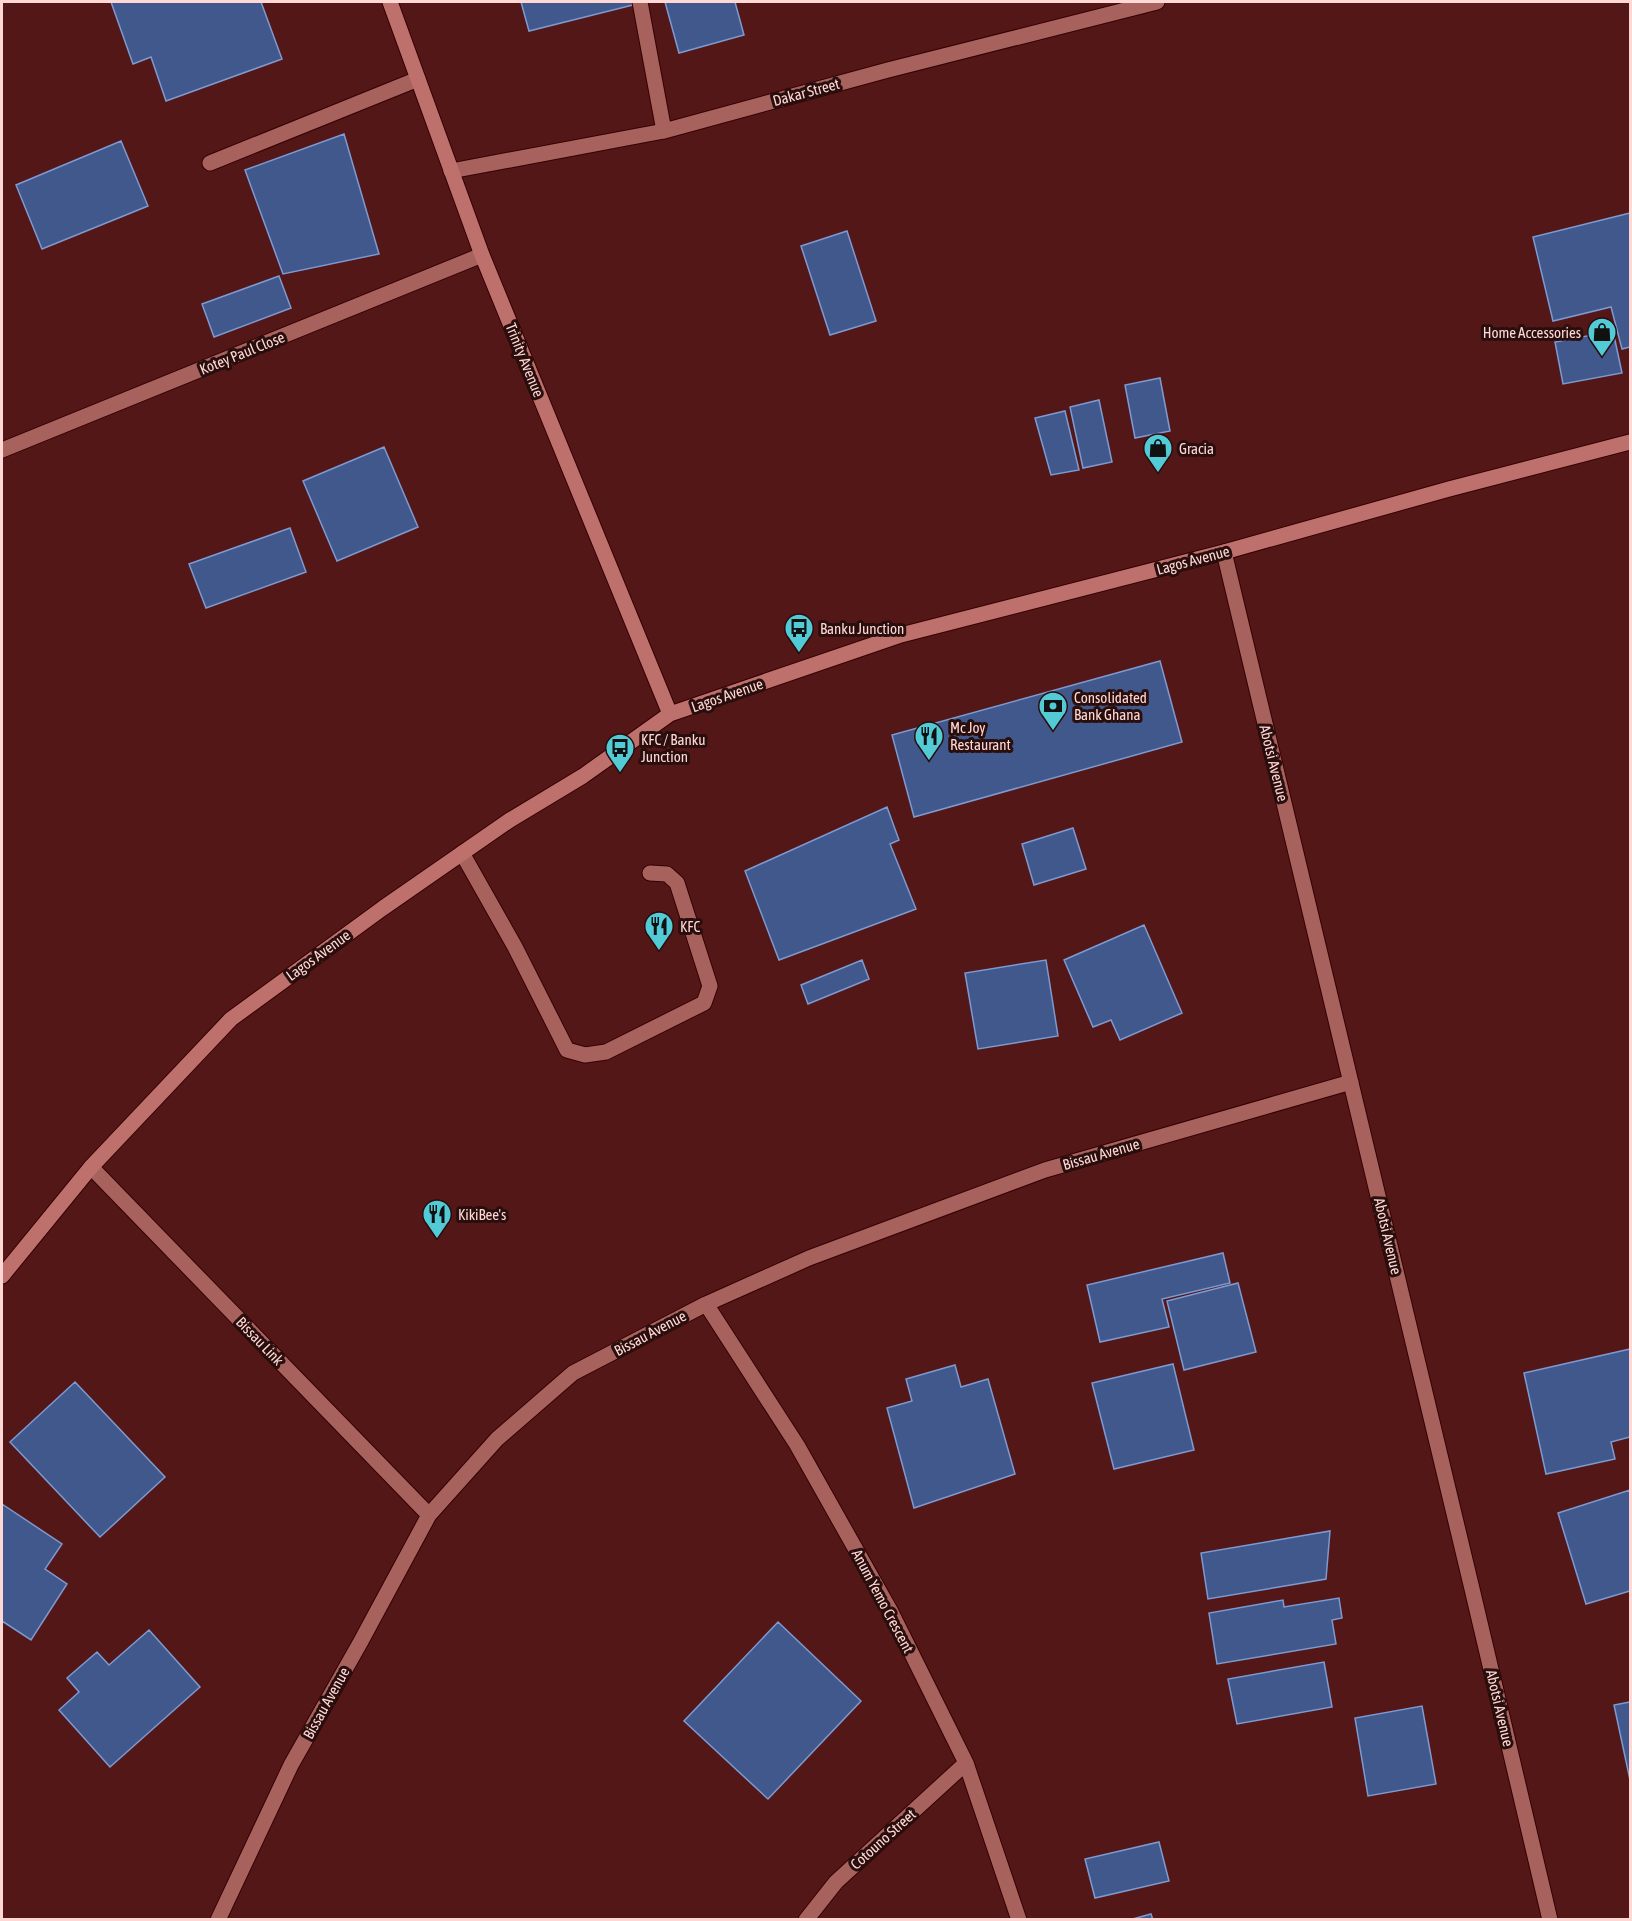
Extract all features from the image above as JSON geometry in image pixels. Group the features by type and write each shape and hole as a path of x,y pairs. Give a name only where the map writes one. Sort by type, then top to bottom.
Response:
{"street":[{"name":"Trinity Avenue","path":"390,2 482,255 670,714"},
{"path":"640,2 664,131"},
{"name":"Dakar Street","path":"452,171 664,131 888,70 1157,2"},
{"path":"210,163 418,79"},
{"name":"Kotey Paul Close","path":"2,450 482,255"},
{"name":"Lagos Avenue","path":"2,1276 91,1167 231,1019 462,853 510,820 583,776 670,714 902,635 1224,552 1449,489 1630,442"},
{"name":"Abotsi Avenue","path":"1224,552 1550,1920"},
{"path":"462,853 515,947 567,1050 585,1055 606,1052 704,1003 710,986 677,883 667,874 650,873"},
{"name":"Bissau Avenue","path":"218,1920 291,1766 429,1515 497,1439 573,1373 706,1304 809,1258 1045,1170 1351,1082"},
{"name":"Bissau Link","path":"91,1167 429,1515"},
{"name":"Anum Yemo Crescent","path":"706,1304 797,1445 891,1612 966,1763 1019,1920"},
{"name":"Cotouno Street","path":"806,1920 836,1882 966,1763"}],"building":[{"path":"111,2 261,2 282,59 166,101 151,57 133,64"},
{"path":"521,2 632,2 633,5 529,31"},
{"path":"665,2 735,2 744,35 679,53"},
{"path":"344,134 379,254 283,274 245,170"},
{"path":"121,141 148,206 42,249 16,185"},
{"path":"1630,213 1630,347 1622,349 1611,307 1553,321 1533,237"},
{"path":"847,231 876,321 830,335 801,246"},
{"path":"279,276 291,308 214,337 202,304"},
{"path":"1613,331 1622,373 1563,384 1555,342"},
{"path":"1160,378 1170,431 1135,438 1125,385"},
{"path":"1099,400 1112,462 1083,468 1070,407"},
{"path":"1065,411 1079,470 1051,475 1035,418"},
{"path":"384,447 418,527 337,561 303,481"},
{"path":"290,528 306,572 206,608 189,564"},
{"path":"1160,661 1182,742 914,817 892,735"},
{"path":"887,807 899,840 890,844 916,909 779,960 745,871"},
{"path":"1073,828 1086,869 1034,885 1022,844"},
{"path":"1144,925 1182,1013 1120,1040 1111,1020 1093,1027 1064,960"},
{"path":"862,960 869,979 808,1004 801,985"},
{"path":"1046,960 1058,1036 978,1049 965,973"},
{"path":"1223,1253 1230,1283 1162,1299 1169,1327 1100,1342 1087,1285"},
{"path":"1238,1283 1256,1352 1184,1370 1167,1301"},
{"path":"1630,1349 1630,1437 1611,1442 1615,1459 1546,1474 1524,1373"},
{"path":"1173,1364 1194,1450 1114,1469 1092,1383"},
{"path":"955,1365 961,1387 988,1379 1015,1474 914,1508 887,1408 912,1401 906,1379"},
{"path":"75,1382 165,1477 100,1537 10,1442"},
{"path":"1630,1490 1630,1591 1586,1604 1558,1513"},
{"path":"2,1504 62,1544 45,1569 67,1584 31,1640 2,1621"},
{"path":"1330,1531 1326,1579 1208,1599 1201,1553"},
{"path":"1339,1598 1342,1618 1332,1620 1336,1644 1217,1664 1209,1613 1283,1600 1284,1607"},
{"path":"778,1622 861,1701 768,1799 684,1721"},
{"path":"149,1630 200,1687 110,1767 59,1710 79,1692 67,1678 97,1652 109,1665"},
{"path":"1324,1662 1332,1707 1237,1724 1228,1679"},
{"path":"1630,1702 1630,1780 1614,1705"},
{"path":"1422,1706 1436,1784 1368,1796 1355,1718"},
{"path":"1159,1842 1169,1881 1095,1898 1085,1859"},
{"path":"1151,1914 1153,1920 1129,1920"}],"place":[{"name":"Home Accessories","path":"1602,358"},
{"name":"Gracia","path":"1158,474"},
{"name":"Banku Junction","path":"799,654"},
{"name":"Consolidated Bank Ghana","path":"1053,732"},
{"name":"Mc Joy Restaurant","path":"929,762"},
{"name":"KFC / Banku Junction","path":"620,774"},
{"name":"KFC","path":"659,952"},
{"name":"KikiBee's","path":"437,1240"}]}
